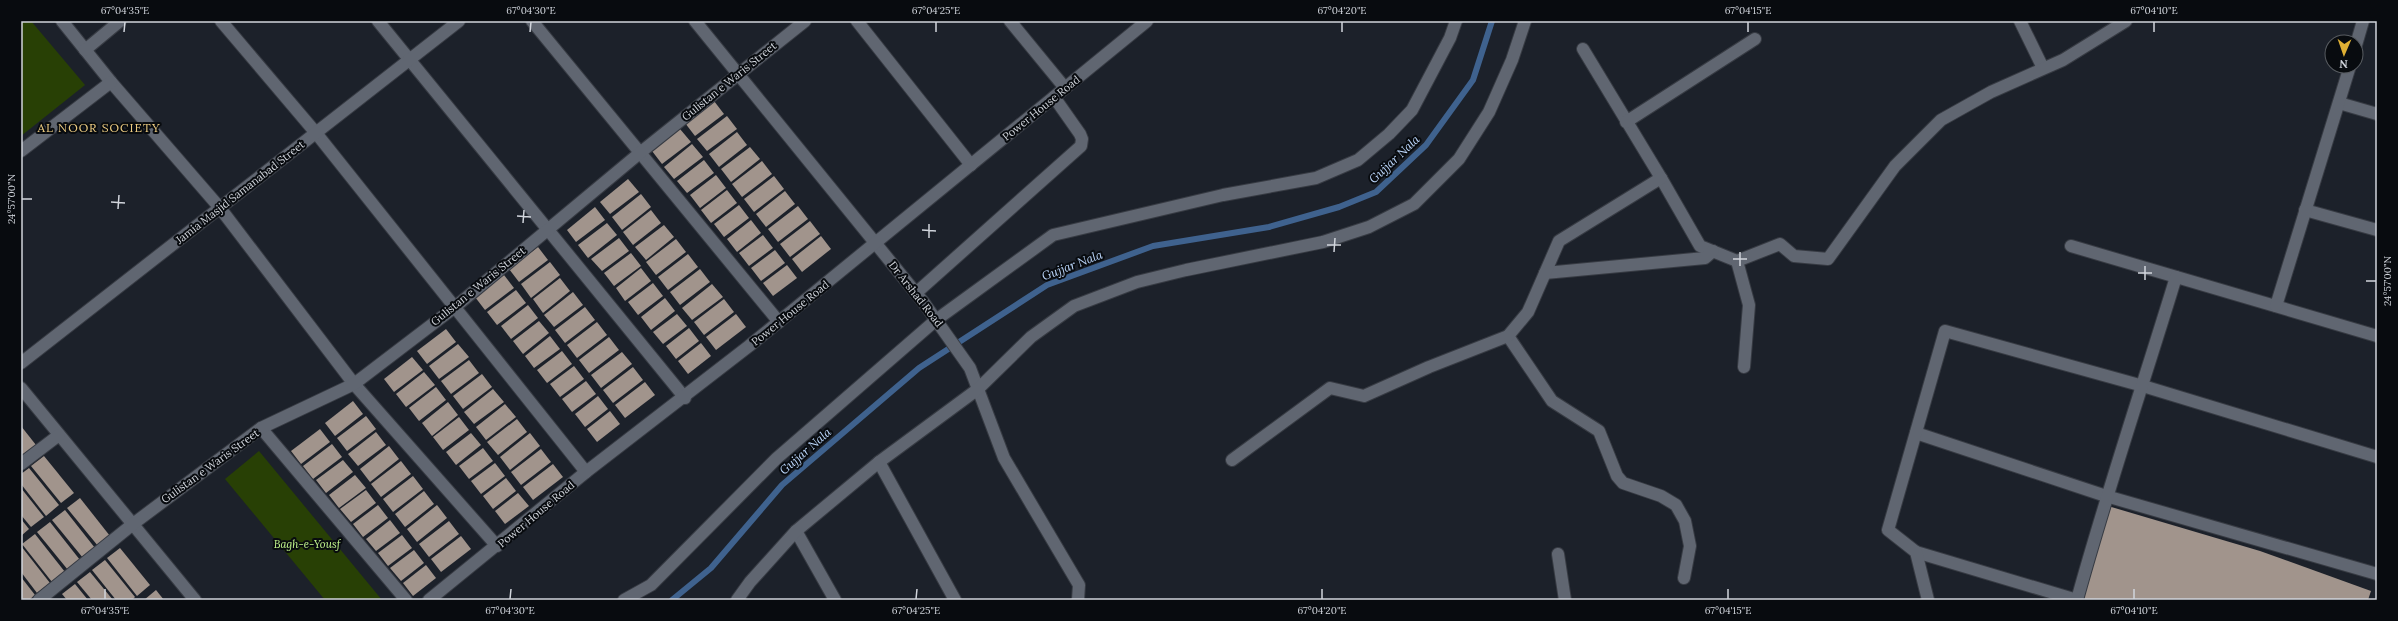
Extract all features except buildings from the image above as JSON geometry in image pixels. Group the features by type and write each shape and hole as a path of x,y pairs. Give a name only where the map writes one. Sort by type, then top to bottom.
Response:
{"street":[{"path":"62,21 111,82 220,208 354,384 497,546"},
{"path":"85,50 120,21"},
{"path":"221,21 316,133 586,472"},
{"path":"378,21 685,398"},
{"name":"Jamia Masjid Samanabad Street","path":"21,363 459,21"},
{"path":"532,21 779,322"},
{"name":"Dr Arshad Road","path":"695,21 916,293 947,334 970,368 1004,458 1080,585 1078,600"},
{"name":"Gulistan e Waris Street","path":"39,600 132,524 262,428 354,384 455,307 640,152 737,73 805,21"},
{"path":"857,21 971,165"},
{"path":"1010,21 1065,88"},
{"name":"Power House Road","path":"429,600 586,472 685,398 1147,21"},
{"path":"624,600 650,585 777,458 936,320 1053,235 1223,195 1316,178 1358,160 1389,134 1412,110 1450,38 1456,21"},
{"path":"738,600 750,582 796,531 879,462 978,389 1031,337 1074,306 1158,277 1323,242 1369,227 1414,204 1459,159 1489,112 1512,60 1525,21"},
{"path":"2020,21 2043,68"},
{"path":"1583,49 1626,122 1662,178 1700,246 1737,261 1780,244 1794,256 1828,258 1895,166 1940,120 1991,92 2063,60 2126,21"},
{"path":"2359,34 2363,21"},
{"path":"1626,122 1755,39"},
{"path":"2276,306 2347,74"},
{"path":"21,151 111,82"},
{"path":"916,293 1081,146 1082,139 1080,134 1054,97"},
{"path":"2338,103 2377,114"},
{"path":"1232,460 1330,388 1364,396 1429,367 1508,336 1528,312 1559,241 1662,178"},
{"path":"2305,210 2377,230"},
{"path":"2071,246 2377,336"},
{"path":"1545,273 1704,258 1713,251"},
{"path":"1737,261 1749,305 1744,367"},
{"path":"2176,277 2143,386 2106,496 2077,600 1916,552 1888,530 1945,331 2143,386 2377,457"},
{"path":"1508,336 1552,401 1599,431 1617,476 1623,483 1661,496 1676,505 1685,522 1690,546 1684,578"},
{"path":"21,388 195,600"},
{"path":"262,428 406,600"},
{"path":"1916,433 2106,496 2377,574"},
{"path":"21,464 59,435"},
{"path":"879,462 955,600"},
{"path":"796,531 835,600"},
{"path":"1916,552 1928,600"},
{"path":"1558,554 1565,600"}],"green space":[{"path":"21,21 31,21 85,85 21,136"},
{"name":"Bagh-e-Yousf","path":"259,451 382,600 325,600 225,479"}],"waterway":[{"name":"Gujjar Nala","path":"672,600 711,568 782,485 919,368 1047,285 1153,246 1269,227 1339,207 1376,192 1426,145 1473,80 1492,21"}],"district":[{"name":"AL NOOR SOCIETY","path":"99,127"}]}
